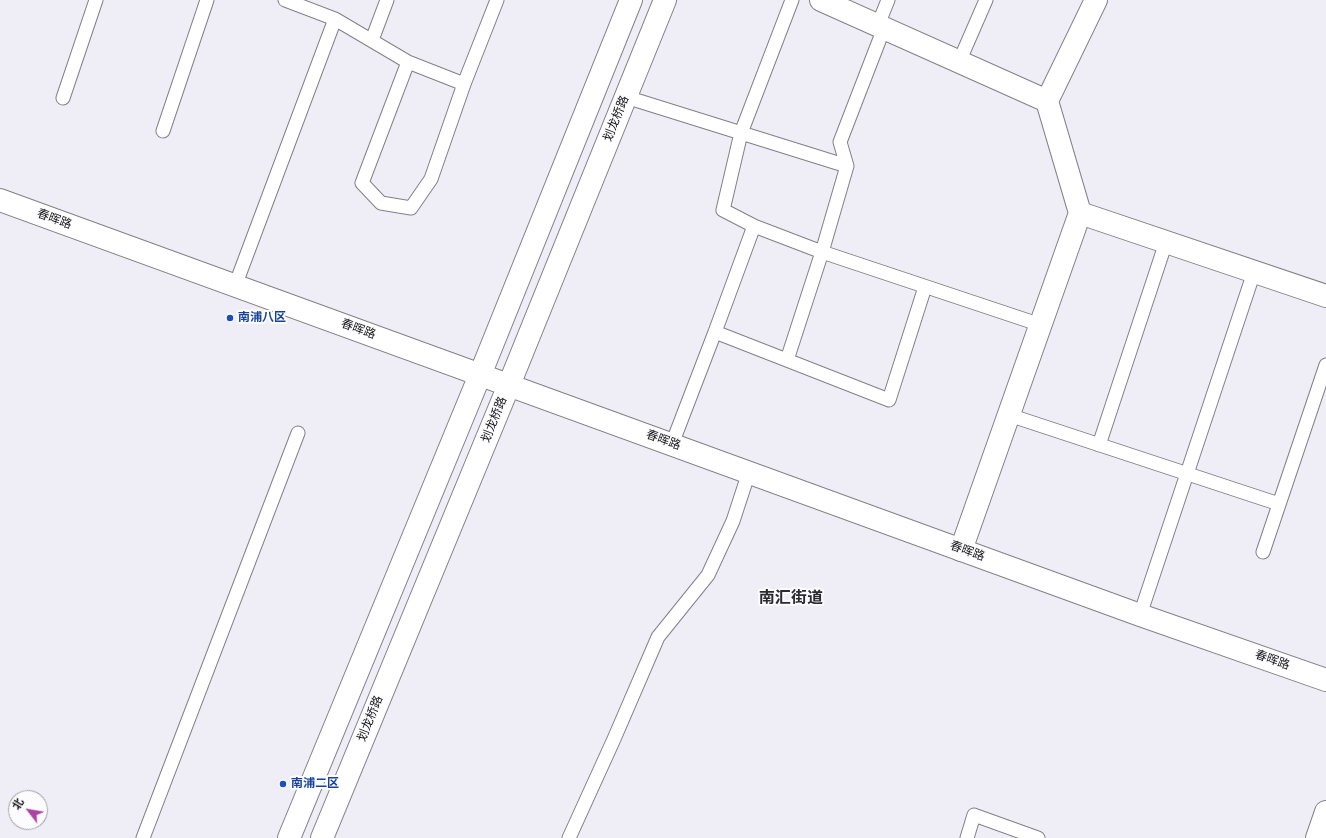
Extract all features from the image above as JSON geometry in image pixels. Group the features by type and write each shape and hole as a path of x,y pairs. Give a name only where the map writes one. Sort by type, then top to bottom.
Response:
{"street":[{"path":"289,838 480,375 630,0"},
{"name":"划龙桥路","path":"322,838 509,385 665,0"},
{"path":"822,0 1047,101"},
{"path":"961,550 1080,213 1047,101 1096,0"},
{"name":"春晖路","path":"0,200 1140,615 1326,680"},
{"path":"1080,213 1326,296"},
{"path":"1317,838 1326,812"}],"lane":[{"path":"63,98 96,0"},
{"path":"163,131 207,0"},
{"path":"285,0 335,18 408,62 464,84"},
{"path":"372,40 387,0"},
{"path":"408,62 362,183 381,203 411,208 431,179 464,84 497,0"},
{"path":"792,0 742,133 723,210 754,226 822,252 1041,325"},
{"path":"788,360 847,166 840,142 881,27 888,0"},
{"path":"959,62 986,0"},
{"path":"235,286 335,18"},
{"path":"626,97 847,166"},
{"path":"672,444 716,332 754,226"},
{"path":"1099,445 1166,242"},
{"path":"1140,615 1254,272"},
{"path":"716,332 889,400 925,287"},
{"path":"1263,552 1326,365"},
{"path":"1009,415 1279,504"},
{"path":"144,838 298,434"},
{"path":"569,838 658,637 708,575 733,520 749,472"},
{"path":"967,838 974,815 1038,838"}],"place":[{"name":"南浦八区","path":"230,318"},
{"name":"南浦二区","path":"283,784"}],"district":[{"name":"南汇街道","path":"791,599"}]}
